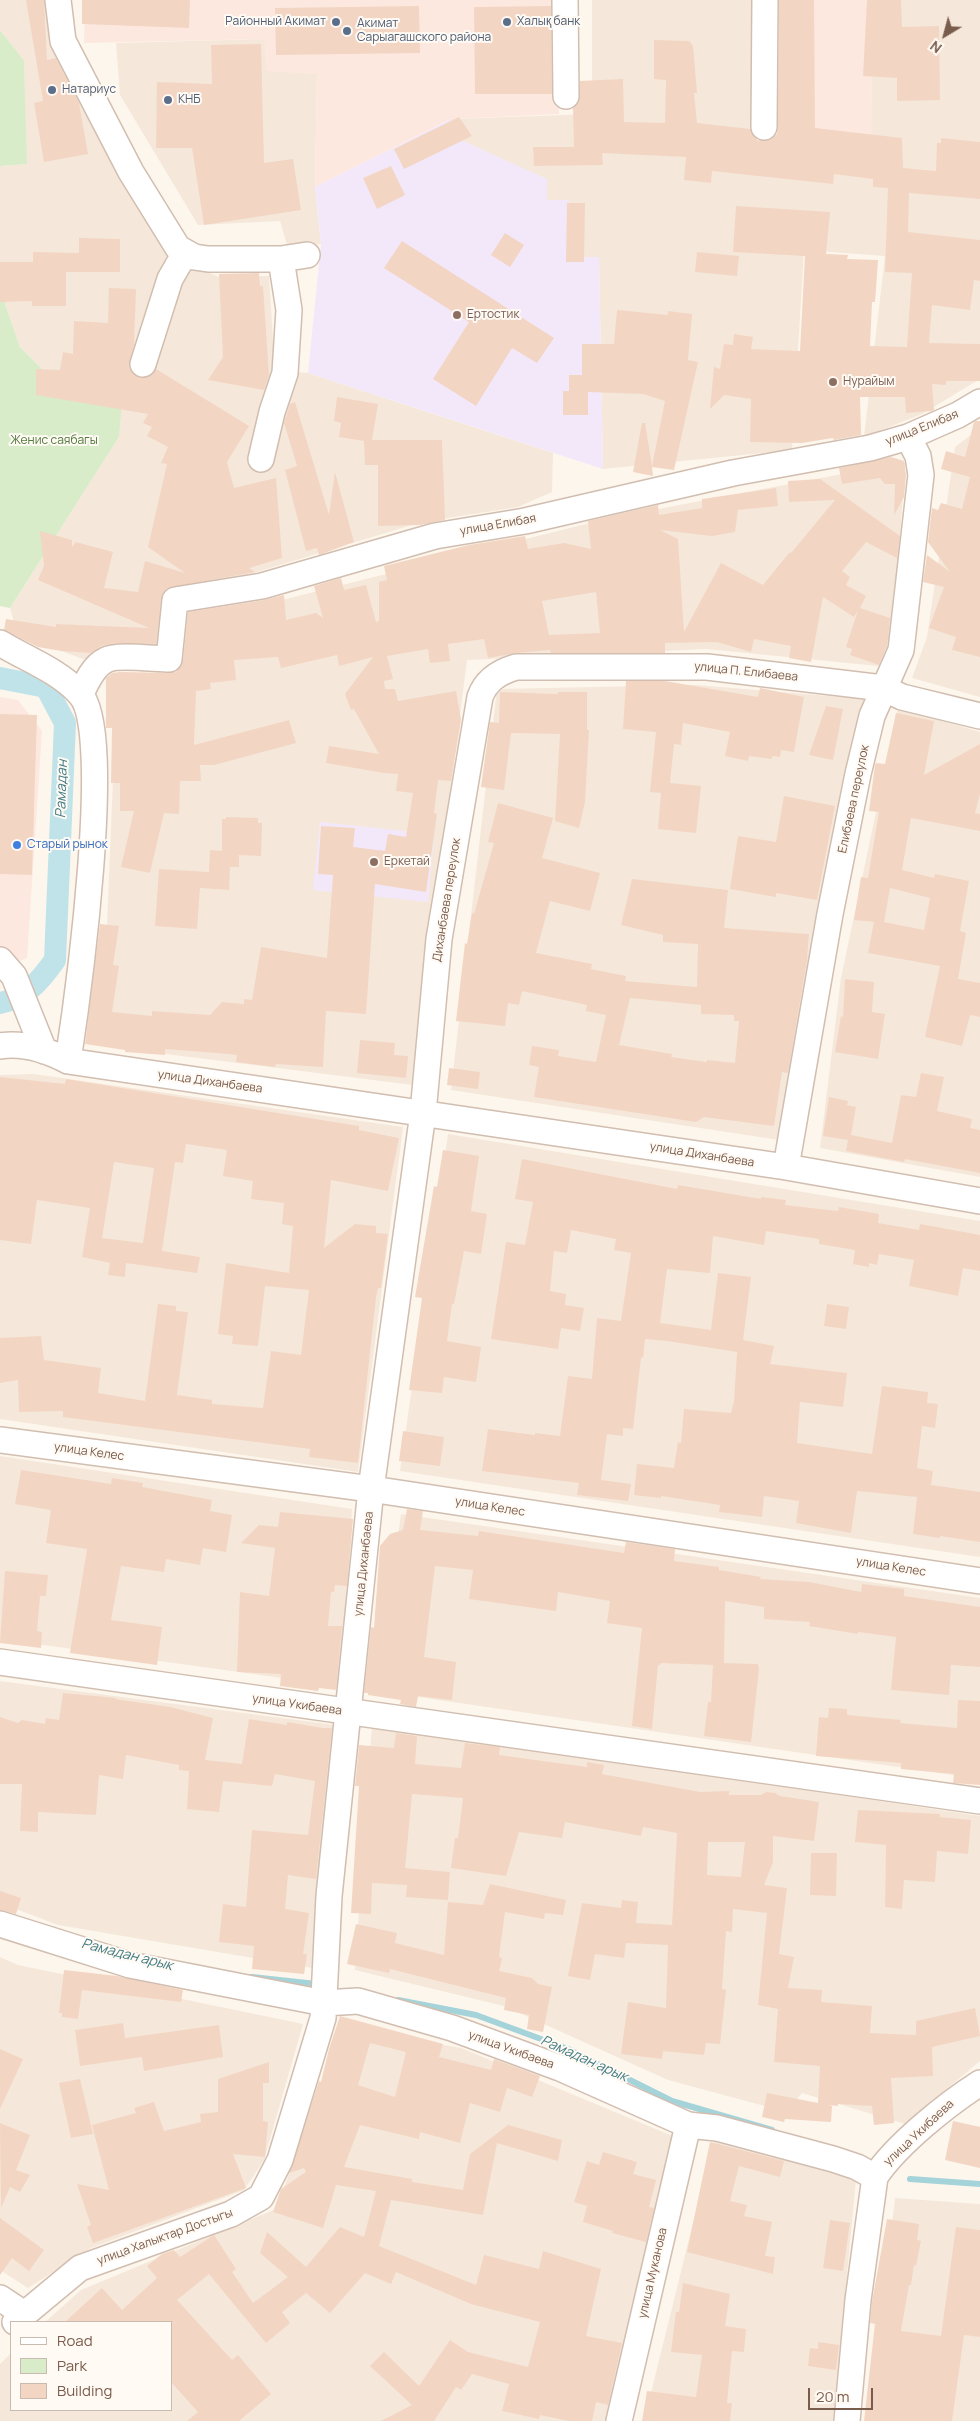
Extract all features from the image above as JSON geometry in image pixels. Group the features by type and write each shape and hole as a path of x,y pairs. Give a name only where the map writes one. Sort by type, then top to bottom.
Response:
{"street":[{"path":"58,0 63,41 66,48 131,172 178,248 185,253 208,259 282,259 307,255"},
{"path":"566,0 566,96"},
{"path":"764,127 765,0"},
{"path":"143,364 170,279 185,253"},
{"path":"261,459 272,412 286,373 289,310 282,259"},
{"name":"улица Елибая","path":"81,694 91,674 106,659 135,657 169,660 175,600 262,586 435,536 525,521 733,473 870,448 908,437 958,415 980,402"},
{"name":"Елибаева переулок","path":"786,1167 830,914 858,774 872,716 901,650 921,475 918,456 908,437"},
{"path":"0,643 44,666 81,694 90,719 93,840 81,976 68,1061"},
{"name":"улица П. Елибаева","path":"484,688 505,670 516,667 708,667 883,688 902,697 980,716"},
{"name":"Диханбаева переулок","path":"423,1113 439,939 480,697 484,688"},
{"path":"7,968 27,1006 44,1051"},
{"name":"улица Диханбаева","path":"0,1046 25,1045 68,1061 786,1167 980,1201"},
{"name":"улица Диханбаева","path":"323,2010 329,1896 371,1489 396,1296 423,1113"},
{"name":"улица Келес","path":"0,1440 371,1489 980,1581"},
{"name":"улица Укибаева","path":"0,1662 349,1713 674,1756 980,1801"},
{"name":"улица Укибаева","path":"0,1924 130,1965 323,2010 358,2001 452,2028 560,2068 688,2125 717,2128 833,2159 857,2167 875,2177 887,2160 918,2132 961,2095 980,2083"},
{"name":"улица Халыктар Достыгы","path":"17,2321 80,2268 231,2214 260,2197 280,2160 323,2010"},
{"name":"улица Муканова","path":"619,2421 688,2125"},
{"path":"847,2421 858,2300 875,2177"},
{"path":"0,2298 17,2321"},
{"name":"улица Халыктар Достыгы","path":"0,2336 10,2327"}],"shaded area":[{"path":"0,0 48,0 50,42 95,131 179,260 219,277 269,276 275,370 308,373 553,453 552,492 518,507 422,522 227,581 171,585 159,645 83,659 18,635 10,608 119,437 61,388 20,347 0,289 0,166 26,164 24,62 0,30"},
{"path":"85,0 558,0 559,114 451,119 315,187 317,74 267,71 264,39 84,43"},
{"path":"592,0 754,0 756,141 871,137 872,0 980,0 980,379 922,414 864,437 885,256 804,250 792,450 603,469 599,257 569,257 569,200 547,200 459,139 451,119 592,114"},
{"path":"782,0 872,0 871,138 781,139"},
{"path":"264,39 317,74 315,187 321,244 287,245 280,221 198,225 120,95 116,43"},
{"name":"Ертостик","path":"451,119 459,139 547,179 547,200 569,200 569,257 599,257 603,469 308,373 321,244 315,187"},
{"path":"980,428 980,697 912,678 927,637 955,447"},
{"path":"905,462 894,629 878,666 706,649 467,660 413,1085 102,1046 117,682 194,671 230,613 606,519"},
{"path":"696,685 864,699 779,1140 451,1090 497,689"},
{"name":"Старый рынок","path":"0,697 18,700 42,731 27,958 0,969"},
{"path":"898,708 980,732 980,1177 820,1148 841,978"},
{"name":"Еркетай","path":"320,822 434,834 428,902 313,890"},
{"path":"34,1074 403,1127 358,1472 0,1419 0,1075"},
{"path":"448,1134 980,1221 980,1557 400,1471"},
{"path":"0,1456 352,1509 340,1686 0,1639"},
{"path":"401,1514 980,1598 980,1779 377,1691"},
{"path":"0,1681 335,1725 312,1968 58,1925 0,1903"},
{"path":"372,1725 980,1816 980,2061 905,2124 802,2093 787,2112 668,2080 504,2006 355,1970"},
{"path":"0,1957 18,1965 303,2024 264,2160 244,2190 91,2248 28,2288 0,2270"},
{"path":"343,2027 461,2048 675,2137 605,2421 0,2421 0,2364 10,2354 10,2411 172,2411 172,2321 46,2321 81,2290 276,2209"},
{"path":"715,2134 816,2158 856,2180 833,2421 644,2421"},
{"path":"895,2198 980,2204 980,2421 870,2421"}],"green space":[{"path":"0,30 24,61 27,164 0,166"},
{"name":"Женис саябагы","path":"0,289 20,347 61,388 122,398 119,437 10,608 0,606"}],"building":[{"path":"26,0 44,0 47,60 56,58 79,103 88,154 44,162 34,103 43,101"},
{"path":"82,0 190,0 189,28 82,24"},
{"path":"779,0 814,0 815,128 902,138 903,168 936,171 937,143 941,143 941,138 980,142 980,199 909,193 908,232 980,240 980,281 974,280 970,310 932,305 929,343 980,344 980,381 946,381 946,385 932,384 934,410 932,411 906,413 905,397 860,397 861,435 802,443 750,442 751,399 724,395 710,409 714,367 720,369 724,344 733,345 734,334 753,337 751,349 800,351 805,256 733,252 736,206 830,212 826,254 848,255 847,259 878,260 875,302 872,302 870,346 907,347 912,273 885,272 888,188 873,187 873,179 834,174 833,184 712,171 711,183 684,180 686,157 602,153 603,165 534,166 533,147 574,147 573,108 578,103 580,96 580,81 623,79 624,122 665,123 666,80 654,79 654,40 689,41 693,46 697,93 694,93 697,123 750,129 757,140 771,139 777,134 778,127"},
{"path":"867,0 901,0 902,27 939,26 940,100 897,101 897,78 863,76"},
{"name":"Акимат Сарыагашского района","path":"419,6 420,53 276,55 275,8"},
{"path":"551,6 552,94 475,94 474,7"},
{"path":"261,44 264,163 293,159 301,210 204,225 192,148 156,148 157,82 212,84 211,45"},
{"path":"459,117 472,136 404,169 394,149"},
{"path":"391,166 405,195 377,209 363,178"},
{"path":"567,203 585,203 584,262 566,262"},
{"path":"505,233 524,245 510,267 491,255"},
{"path":"79,238 120,239 120,272 66,272 66,306 32,306 32,301 0,302 0,262 33,262 33,252 79,253"},
{"path":"402,241 554,338 537,363 512,348 476,406 433,379 469,322 384,268"},
{"path":"697,252 739,256 737,276 695,272"},
{"path":"259,273 260,286 263,286 269,375 264,390 208,380 223,357 219,274"},
{"path":"109,288 136,289 134,344 129,367 133,374 146,378 152,375 156,369 249,426 227,462 234,488 276,478 282,558 249,568 255,572 167,588 161,599 156,644 117,643 101,646 91,653 61,651 38,647 4,630 6,619 56,627 56,624 149,628 38,580 44,566 40,531 72,540 72,547 76,542 113,552 104,588 138,592 145,561 185,573 148,547 167,464 161,463 168,447 147,436 152,427 143,423 148,414 36,395 36,369 60,370 63,352 73,354 74,321 108,323"},
{"path":"617,310 668,315 668,311 692,314 688,360 698,362 674,470 652,467 653,476 633,472 642,423 645,423 652,466 665,401 643,394 588,392 588,415 563,415 563,391 569,391 569,375 582,375 582,344 614,344"},
{"path":"337,397 378,404 372,440 442,440 445,520 420,525 378,526 378,465 365,465 364,441 339,437 341,423 334,421"},
{"path":"295,402 329,515 335,472 354,542 319,555 317,548 306,551 285,470 297,466 284,423 290,404"},
{"path":"980,421 980,657 952,650 956,637 929,628 944,587 923,582 927,555 950,572 928,542 932,508 938,510 941,503 962,509 970,477 941,469 946,451 965,457 974,422"},
{"path":"891,457 904,461 906,475 904,497 894,515 895,484 885,484 880,478 842,484 839,468"},
{"path":"820,479 900,536 897,558 866,542 842,571 850,577 846,585 866,596 860,608 890,618 887,646 879,665 850,655 852,649 846,647 858,610 854,617 823,597 811,662 789,658 791,646 754,639 751,652 717,642 665,643 665,653 551,653 550,650 488,658 484,639 448,644 450,661 430,663 428,649 387,656 393,679 384,681 385,689 395,689 398,701 456,691 461,720 451,781 438,780 434,813 437,814 426,892 375,884 366,1014 326,1011 323,1067 276,1064 275,1067 236,1062 237,1055 165,1049 165,1055 125,1052 125,1050 85,1044 100,924 119,926 113,965 119,966 112,1012 152,1016 152,1011 210,1015 222,1002 244,1004 244,999 252,1000 261,947 327,958 333,875 318,874 321,826 355,828 353,847 385,851 388,834 406,837 413,793 396,791 398,774 326,763 329,746 379,754 354,709 351,710 345,694 373,657 339,666 337,655 281,668 278,657 234,660 236,680 210,683 211,689 196,691 194,745 289,720 296,743 214,765 200,765 201,781 180,781 179,814 164,813 150,873 121,867 134,811 120,811 120,783 111,783 112,728 106,728 106,678 112,673 120,672 176,672 183,660 188,612 284,595 286,620 316,613 323,618 314,586 341,578 344,590 366,585 376,622 379,621 379,582 387,580 384,566 469,545 525,536 528,549 564,543 591,549 588,521 658,505 659,515 702,508 702,499 776,488 778,506 738,510 735,532 712,536 660,530 678,539 684,632 721,563 763,585 835,500 789,502 788,481","holes":["596,592 600,633 549,635 542,601"]},
{"path":"626,681 665,681 758,697 760,688 804,697 794,752 781,750 780,757 772,756 772,759 749,756 748,761 725,756 730,732 683,723 681,745 674,744 670,783 701,786 696,833 658,829 661,793 650,792 656,732 623,729"},
{"path":"500,692 558,694 558,692 587,692 587,730 589,730 585,802 579,828 555,821 560,734 511,733 504,790 481,787 490,722 499,723"},
{"path":"826,706 843,709 833,760 809,755"},
{"path":"896,713 934,721 924,775 980,744 980,794 975,813 980,814 980,831 911,818 902,870 934,878 935,874 969,881 960,931 966,933 958,979 980,983 980,1017 970,1015 962,1046 925,1037 940,966 868,953 874,922 854,920 861,877 868,878 879,812 869,811 875,765 876,763 885,764","holes":["890,888 930,898 924,930 884,922"]},
{"name":"Старый рынок","path":"0,714 37,715 32,875 0,874"},
{"path":"784,796 835,806 817,900 776,893 776,897 730,889 738,836 776,842"},
{"path":"498,803 553,818 542,858 600,873 590,911 550,901 536,953 592,964 591,969 626,976 625,981 697,987 698,944 663,942 663,935 621,925 632,879 728,890 724,928 809,934 807,960 788,1073 782,1072 774,1126 704,1117 696,1122 534,1097 539,1067 529,1065 532,1046 559,1050 558,1056 596,1062 606,1015 586,1011 587,1005 522,991 519,1005 508,1003 505,1026 456,1021 465,943 467,944 472,913 474,914 494,843 488,842","holes":["630,998 701,1005 701,1014 734,1015 734,1021 739,1021 735,1063 707,1060 707,1062 671,1057 672,1054 619,1045"]},
{"path":"226,817 258,818 258,823 262,823 261,856 239,855 239,867 230,867 229,890 200,888 197,929 155,926 159,869 209,872 210,850 222,851 222,819 226,819"},
{"path":"845,979 874,982 872,1012 885,1014 878,1059 835,1052 841,1016 843,1017"},
{"path":"360,1040 395,1043 394,1055 408,1056 406,1078 357,1073"},
{"path":"449,1068 480,1072 478,1089 447,1085"},
{"path":"921,1073 944,1077 937,1111 972,1119 970,1128 980,1130 980,1173 905,1159 904,1162 846,1151 848,1140 823,1136 829,1097 848,1101 847,1105 856,1107 851,1135 892,1143 901,1095 916,1097"},
{"path":"0,1077 65,1084 66,1079 359,1126 359,1130 399,1138 388,1191 331,1180 324,1248 355,1224 376,1226 376,1233 388,1234 381,1288 378,1288 376,1297 358,1463 309,1457 310,1449 63,1417 63,1411 19,1412 18,1380 0,1383 0,1338 41,1336 44,1360 101,1368 98,1393 145,1401 158,1304 176,1306 176,1311 188,1312 177,1395 212,1400 212,1404 263,1408 271,1351 301,1355 309,1290 265,1286 258,1346 232,1344 233,1336 218,1334 226,1263 289,1273 293,1226 282,1224 284,1203 251,1199 253,1181 223,1176 227,1150 186,1144 183,1163 175,1162 162,1251 200,1257 197,1273 126,1263 125,1277 108,1275 110,1263 82,1257 90,1208 37,1200 31,1244 0,1240","holes":["114,1162 154,1168 143,1243 102,1238"]},
{"path":"443,1150 479,1156 471,1211 487,1214 481,1254 464,1251 454,1304 452,1304 447,1341 481,1347 476,1382 444,1377 442,1393 409,1390 422,1298 415,1297 434,1186 437,1187"},
{"path":"522,1159 677,1189 678,1185 761,1199 761,1197 786,1200 785,1205 838,1211 839,1207 879,1214 878,1223 919,1230 920,1224 980,1235 980,1271 963,1268 958,1296 909,1286 914,1260 879,1254 877,1265 869,1263 869,1267 853,1264 855,1250 819,1244 819,1239 766,1231 764,1245 713,1236 710,1273 667,1269 660,1323 711,1330 718,1273 751,1277 743,1340 774,1346 770,1364 847,1373 843,1407 800,1402 797,1443 872,1454 882,1386 928,1392 927,1403 938,1404 935,1428 922,1426 917,1468 933,1471 931,1485 980,1492 980,1542 913,1534 917,1497 857,1491 851,1533 796,1523 799,1501 764,1496 762,1517 719,1512 720,1505 661,1496 661,1498 634,1495 637,1464 674,1468 678,1442 681,1443 684,1409 731,1413 734,1401 737,1352 667,1341 645,1339 643,1358 641,1357 633,1429 623,1428 623,1436 607,1434 601,1480 631,1484 628,1501 577,1495 579,1483 482,1471 488,1429 560,1436 568,1376 592,1379 597,1318 621,1321 631,1253 614,1250 616,1239 571,1230 567,1253 554,1251 550,1291 566,1294 565,1305 584,1308 580,1331 561,1328 558,1349 491,1339 506,1242 525,1245 533,1202 515,1199"},
{"path":"827,1304 849,1307 846,1329 824,1326"},
{"path":"403,1431 444,1437 440,1466 399,1461"},
{"path":"21,1470 111,1484 112,1478 143,1483 142,1487 212,1500 210,1511 232,1515 226,1552 203,1548 200,1565 166,1559 164,1572 121,1566 111,1620 162,1627 157,1665 70,1653 87,1549 46,1543 51,1510 15,1504"},
{"path":"407,1509 423,1511 420,1530 478,1536 479,1531 624,1553 626,1542 675,1549 674,1561 719,1567 719,1570 761,1577 760,1579 809,1582 861,1592 862,1584 904,1589 904,1596 980,1607 980,1667 951,1665 949,1695 891,1690 896,1637 858,1632 858,1634 809,1626 810,1622 764,1619 764,1607 725,1601 724,1663 758,1664 759,1669 751,1742 704,1736 708,1702 711,1702 713,1665 661,1663 658,1665 652,1729 632,1726 642,1628 607,1623 610,1601 558,1592 556,1611 469,1599 473,1570 435,1566 424,1657 456,1662 452,1700 418,1696 416,1707 400,1704 401,1700 364,1693 371,1627 374,1628 380,1546 390,1534 403,1530"},
{"path":"280,1512 353,1519 347,1586 335,1585 334,1592 331,1592 328,1626 342,1626 336,1690 319,1688 318,1691 280,1686 281,1674 237,1672 240,1592 269,1596 275,1548 241,1543 259,1525 278,1527"},
{"path":"5,1571 48,1575 46,1596 40,1596 37,1631 42,1632 41,1648 0,1643"},
{"path":"63,1693 116,1698 170,1707 213,1718 205,1760 242,1764 249,1719 287,1725 287,1722 332,1728 316,1879 288,1875 285,1909 309,1913 303,1954 307,1954 304,1974 252,1969 254,1946 219,1942 223,1904 246,1907 252,1830 308,1835 315,1781 275,1774 272,1786 223,1781 219,1812 187,1809 189,1771 179,1770 179,1765 126,1755 123,1779 99,1775 96,1815 38,1812 38,1832 20,1831 22,1784 0,1784 0,1717 18,1723 22,1720 45,1724 46,1718 59,1720"},
{"path":"958,1700 980,1701 980,1785 953,1783 954,1774 901,1769 901,1763 816,1756 819,1717 828,1718 829,1708 847,1709 847,1715 901,1720 900,1723 957,1728"},
{"path":"396,1733 417,1736 415,1764 461,1768 465,1743 500,1747 499,1755 587,1767 587,1762 604,1765 602,1774 700,1792 729,1791 729,1795 761,1795 766,1792 819,1802 814,1841 773,1836 773,1862 764,1885 787,1888 779,1954 794,1957 788,1988 822,1990 821,2002 872,2006 870,2033 916,2035 916,2021 975,2008 980,2036 932,2047 933,2076 891,2078 894,2123 874,2125 872,2106 838,2104 838,2106 828,2105 832,2106 831,2122 785,2119 784,2122 762,2117 767,2093 818,2103 820,2066 774,2062 778,2009 758,2005 767,1913 733,1909 732,1932 726,1931 722,1989 726,1990 720,2044 706,2043 704,2055 663,2051 662,2059 621,2054 628,2002 666,2008 668,1945 626,1943 624,1958 595,1954 590,1980 568,1976 582,1903 621,1908 622,1900 638,1902 636,1923 672,1925 677,1833 643,1827 641,1836 565,1822 562,1838 519,1832 506,1876 451,1868 455,1838 458,1838 463,1798 412,1794 405,1868 450,1872 448,1900 406,1897 407,1885 372,1883 371,1914 351,1913 359,1786 355,1786 359,1745 394,1748","holes":["708,1842 745,1842 741,1877 707,1875"]},
{"path":"858,1810 940,1814 940,1817 971,1820 968,1854 937,1851 935,1882 904,1880 902,1909 885,1907 886,1845 855,1842"},
{"path":"811,1853 837,1853 836,1896 810,1895"},
{"path":"490,1884 566,1900 563,1915 545,1913 544,1919 505,1912 499,1956 502,1959 499,1971 532,1978 538,1984 552,1987 543,2032 527,2029 529,2015 504,2010 506,1998 390,1969 389,1973 347,1964 356,1924 397,1933 395,1943 444,1955 448,1902 483,1905"},
{"path":"0,1891 21,1898 16,1914 0,1910"},
{"path":"64,1970 117,1976 183,1990 181,2002 82,1990 78,2019 62,2017 62,2013 59,2013"},
{"path":"340,2016 443,2044 439,2057 491,2070 494,2059 540,2076 532,2097 507,2088 500,2112 470,2103 460,2143 420,2132 419,2139 360,2125 344,2167 412,2179 412,2182 463,2190 470,2154 508,2125 562,2140 558,2161 497,2143 483,2215 391,2200 379,2246 476,2285 484,2255 539,2269 543,2251 601,2269 586,2336 622,2343 608,2405 596,2402 592,2421 569,2421 540,2415 539,2419 502,2411 509,2384 472,2374 461,2390 456,2387 434,2421 381,2421 412,2405 370,2366 384,2352 419,2386 450,2340 468,2352 528,2367 540,2322 471,2304 396,2272 391,2284 365,2273 330,2313 306,2293 282,2312 290,2323 266,2343 209,2274 177,2300 232,2360 238,2355 271,2394 239,2421 187,2421 198,2412 172,2383 172,2321 66,2321 102,2288 122,2310 157,2278 147,2266 162,2254 174,2250 180,2257 214,2235 236,2269 232,2272 253,2303 288,2277 260,2253 267,2232 306,2267 340,2227 364,2237 376,2191 336,2185 323,2228 273,2212 281,2189 306,2172 304,2168 289,2173 319,2081 321,2082","holes":["370,2043 406,2052 395,2097 358,2085"]},
{"path":"123,2023 125,2038 219,2025 223,2057 144,2071 142,2057 80,2066 75,2030"},
{"path":"0,2049 23,2059 0,2109"},
{"path":"269,2062 269,2083 263,2083 263,2121 268,2122 265,2157 233,2154 246,2188 93,2243 87,2227 91,2225 77,2184 109,2190 92,2125 136,2113 134,2108 154,2102 164,2131 201,2122 200,2114 218,2112 218,2079"},
{"path":"80,2079 93,2134 71,2138 59,2083"},
{"path":"953,2121 980,2127 980,2168 945,2160"},
{"path":"0,2123 30,2135 16,2170 30,2175 20,2192 10,2187 1,2208"},
{"path":"710,2142 784,2161 780,2177 739,2166 730,2201 747,2205 744,2216 772,2222 765,2256 775,2257 773,2274 687,2252"},
{"path":"603,2152 637,2162 633,2174 656,2180 649,2207 654,2208 646,2242 612,2233 613,2231 583,2222 587,2206 574,2202 587,2161 599,2165"},
{"path":"0,2218 44,2250 29,2271 12,2258 0,2275"},
{"path":"887,2219 919,2224 917,2240 921,2241 916,2266 914,2265 911,2285 909,2285 901,2331 941,2336 956,2227 980,2230 980,2337 964,2335 952,2421 864,2421 875,2324 870,2323 872,2302"},
{"path":"830,2220 850,2223 843,2271 823,2268"},
{"path":"683,2283 730,2294 725,2326 746,2329 744,2352 732,2351 727,2403 732,2403 730,2421 642,2421 647,2391 696,2397 702,2355 671,2352 676,2312 679,2312"},
{"path":"818,2342 839,2345 836,2370 808,2366 810,2348 818,2349"}],"waterway":[{"name":"Рамадан","path":"0,678 46,687 65,723 55,960 44,975 25,993 0,1003"},
{"name":"Рамадан арык","path":"252,1977 316,1984"},
{"name":"Рамадан арык","path":"398,2000 476,2015 568,2049 672,2101 772,2130"},
{"name":"Рамадан арык","path":"910,2179 980,2184"}],"place":[{"name":"Районный Акимат","path":"336,22"},
{"name":"Халық банк","path":"507,22"},
{"name":"Акимат Сарыагашского района","path":"347,31"},
{"name":"Натариус","path":"52,90"},
{"name":"КНБ","path":"168,100"},
{"name":"Ертостик","path":"457,315"},
{"name":"Нурайым","path":"833,382"},
{"name":"Старый рынок","path":"17,845"},
{"name":"Еркетай","path":"374,862"}]}
